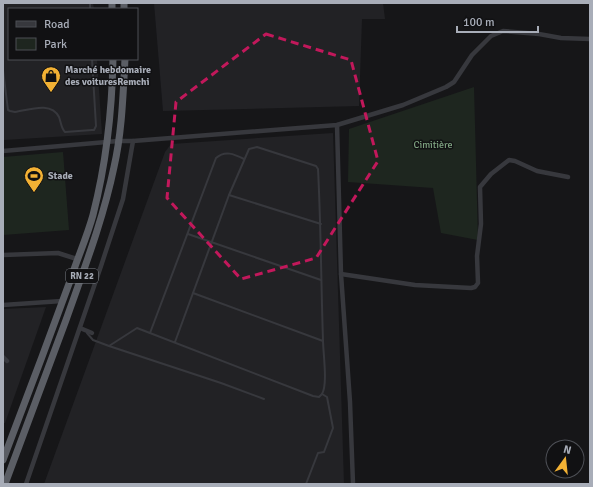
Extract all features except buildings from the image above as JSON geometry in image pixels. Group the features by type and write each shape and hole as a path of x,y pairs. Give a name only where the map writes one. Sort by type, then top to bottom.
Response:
{"highway":[{"name":"RN 22","path":"3,460 92,216 107,142 113,86 114,60"},
{"name":"RN 22","path":"5,484 92,248 104,207 114,166 123,106 125,60"}],"street":[{"path":"3,151 337,125 403,105 446,87 454,82 472,55 491,36 503,31 533,33 576,39 590,39"},
{"path":"337,125 341,274 350,402 353,484"},
{"path":"26,484 123,199 133,141"},
{"path":"341,274 414,285 475,287 478,283 477,256 481,224 480,191 482,184 491,174 509,160 515,161 537,171 568,177"},
{"path":"3,255 58,253 77,259"},
{"path":"3,305 62,301"},
{"path":"80,328 92,333"},
{"path":"3,357 7,361"}],"lane":[{"path":"3,70 8,110 48,108 54,111 65,132 92,130 96,126 92,60"},
{"path":"109,346 137,328 319,397 325,386 321,224 318,169 316,166 257,147 249,149 230,195 175,342"},
{"path":"150,333 216,158 220,154 226,153 234,154 244,159"},
{"path":"230,195 321,224"},
{"path":"188,234 322,280"},
{"path":"193,293 323,341"},
{"path":"82,321 90,338 93,340 264,399"},
{"path":"306,484 318,453 324,452 333,428 327,397 322,394"}],"highlighted area":[{"path":"266,34 351,60 378,161 316,258 241,279 167,198 176,102"}],"shaded area":[{"name":"Marché hebdomaire des voituresRemchi","path":"3,3 93,3 94,8 8,8 8,60 97,60 102,134 4,140"},
{"path":"154,3 383,3 385,19 362,19 359,106 163,111"},
{"path":"333,133 344,484 44,484 165,152 171,144"},
{"path":"46,307 5,423 3,423 3,309"}],"green space":[{"name":"Cimitière","path":"474,87 478,240 441,233 433,188 348,182 349,129"},
{"name":"Stade","path":"63,152 69,230 3,235 3,157"}],"place":[{"name":"Marché hebdomaire des voituresRemchi","path":"51,93"},
{"name":"Stade","path":"34,193"}]}
